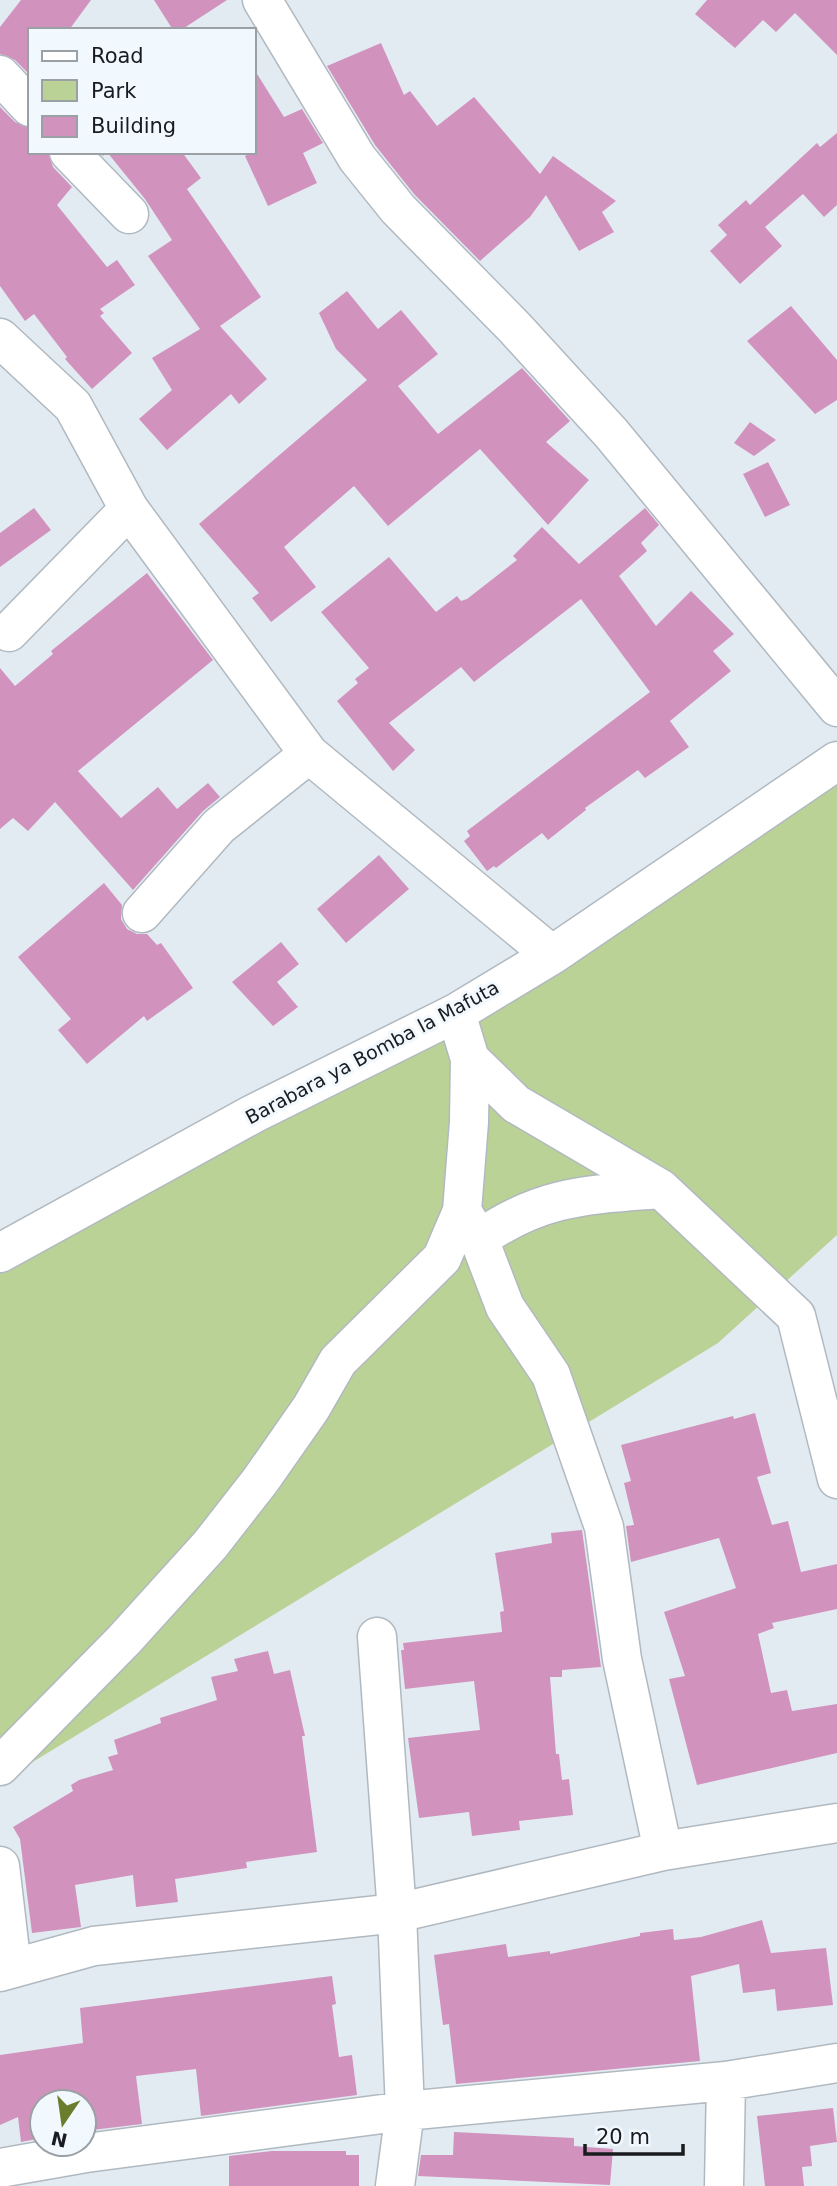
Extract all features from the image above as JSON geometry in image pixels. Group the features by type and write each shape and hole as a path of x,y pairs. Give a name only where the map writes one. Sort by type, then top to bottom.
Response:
{"street":[{"path":"262,0 357,158 398,209 611,433 837,707"},
{"path":"0,75 28,105"},
{"path":"71,154 129,214"},
{"path":"0,338 73,406 129,509 309,754 552,955"},
{"path":"9,632 129,509"},
{"path":"142,914 219,825 309,754"},
{"name":"Barabara ya Bomba la Mafuta","path":"0,1253 253,1114 456,1013 552,955 837,761"},
{"path":"456,1013 470,1059 470,1225 505,1307 551,1375 604,1527 622,1659 663,1851"},
{"path":"470,1059 516,1104 661,1189 796,1316 837,1479"},
{"path":"0,1766 124,1640 210,1545 311,1408 338,1361 442,1258 470,1225 582,1195 661,1189"},
{"path":"377,1637 397,1913 405,2111 395,2186"},
{"path":"0,1866 6,1970 94,1946 397,1913 663,1851 837,1823"},
{"path":"0,2168 86,2153 405,2111 726,2081 837,2063"},
{"path":"723,2186 726,2081"}],"green space":[{"path":"837,777 837,1235 718,1343 0,1782 0,1273"}],"building":[{"path":"21,0 91,0 70,28 28,28 28,73 15,60 0,54 0,27"},
{"path":"154,0 227,0 184,28 172,28"},
{"path":"707,0 837,0 837,55 795,13 776,32 763,20 735,48 695,14"},
{"path":"381,43 404,95 410,91 437,126 474,97 540,174 553,156 616,201 602,212 614,232 579,251 546,195 530,217 480,261 414,194 375,145 327,66"},
{"path":"256,72 284,117 302,109 323,143 303,153 317,183 268,206 245,156 256,154"},
{"path":"0,107 15,122 28,127 28,154 49,154 53,167 72,187 57,205 107,267 117,260 135,285 100,309 104,313 100,316 132,353 92,389 65,359 67,357 34,314 25,321 0,286"},
{"path":"837,133 837,205 824,217 803,194 765,227 782,246 740,284 710,251 727,235 718,225 746,200 750,205 817,143 820,147"},
{"path":"109,154 183,154 201,178 187,189 261,297 220,326 267,379 239,404 231,394 167,450 139,419 172,390 152,358 200,329 148,256 172,240 145,199"},
{"path":"347,291 378,329 401,310 438,354 398,386 438,434 522,368 570,421 546,442 589,480 548,525 480,449 388,526 354,486 284,547 316,587 271,622 252,598 259,593 199,524 367,380 336,349 319,313"},
{"path":"791,306 837,360 837,400 815,414 747,341"},
{"path":"750,422 776,440 754,456 734,443"},
{"path":"768,462 790,505 765,517 743,474"},
{"path":"34,508 51,530 0,567 0,533"},
{"path":"645,508 659,525 641,543 647,551 619,576 656,626 691,591 734,634 713,651 731,671 670,721 689,747 645,778 638,770 585,808 586,810 548,840 542,833 496,868 494,866 487,871 464,841 470,836 467,831 650,692 581,599 474,682 461,667 389,723 415,750 393,771 337,701 358,683 355,679 369,668 321,612 389,557 436,612 457,596 461,601 467,599 517,560 513,556 542,527 579,564"},
{"path":"147,573 213,660 78,771 121,818 158,787 177,809 208,783 220,797 203,811 133,890 55,802 28,831 13,818 0,829 0,668 15,686 53,654 51,651"},
{"path":"379,855 409,889 346,943 317,909"},
{"path":"104,883 122,905 121,919 127,929 137,934 147,934 157,945 161,943 193,988 147,1021 144,1016 87,1064 58,1030 71,1019 18,957"},
{"path":"281,942 299,964 277,982 298,1007 273,1026 232,982"},
{"path":"755,1413 771,1473 757,1477 772,1525 788,1521 801,1572 837,1564 837,1609 772,1623 774,1628 758,1634 771,1693 787,1690 792,1711 837,1704 837,1753 697,1785 669,1679 685,1676 664,1612 736,1588 719,1538 631,1562 626,1526 634,1525 624,1483 631,1481 621,1445 733,1416 734,1419"},
{"path":"582,1530 601,1667 562,1670 562,1677 550,1677 556,1754 559,1754 562,1780 569,1779 573,1815 519,1821 520,1830 472,1836 469,1812 419,1818 408,1738 480,1730 474,1681 405,1689 401,1650 404,1650 403,1643 502,1632 500,1612 504,1611 495,1553 552,1543 551,1533"},
{"path":"268,1651 274,1674 290,1670 305,1736 302,1736 317,1852 246,1862 247,1868 175,1879 178,1902 136,1907 133,1875 75,1885 81,1927 32,1933 20,1839 13,1827 73,1791 71,1785 79,1780 113,1770 108,1757 118,1754 114,1740 161,1723 160,1718 217,1700 211,1677 238,1671 234,1659"},
{"path":"762,1920 771,1953 826,1948 833,2005 777,2011 775,1989 743,1993 739,1964 691,1976 700,2061 456,2084 449,2024 443,2025 434,1955 506,1944 508,1957 550,1951 550,1954 640,1936 640,1933 673,1929 674,1940 701,1937"},
{"path":"332,1976 336,2004 332,2005 339,2057 352,2055 357,2095 201,2116 196,2069 136,2076 142,2124 98,2129 98,2088 28,2088 28,2141 21,2142 18,2117 0,2125 0,2055 83,2043 80,2008"},
{"path":"833,2108 837,2142 810,2146 812,2166 802,2167 804,2186 765,2186 757,2116"},
{"path":"454,2132 574,2138 574,2146 613,2149 610,2185 418,2176 421,2155 453,2155"},
{"path":"272,2151 346,2151 346,2155 359,2155 359,2186 229,2186 229,2156"}]}
